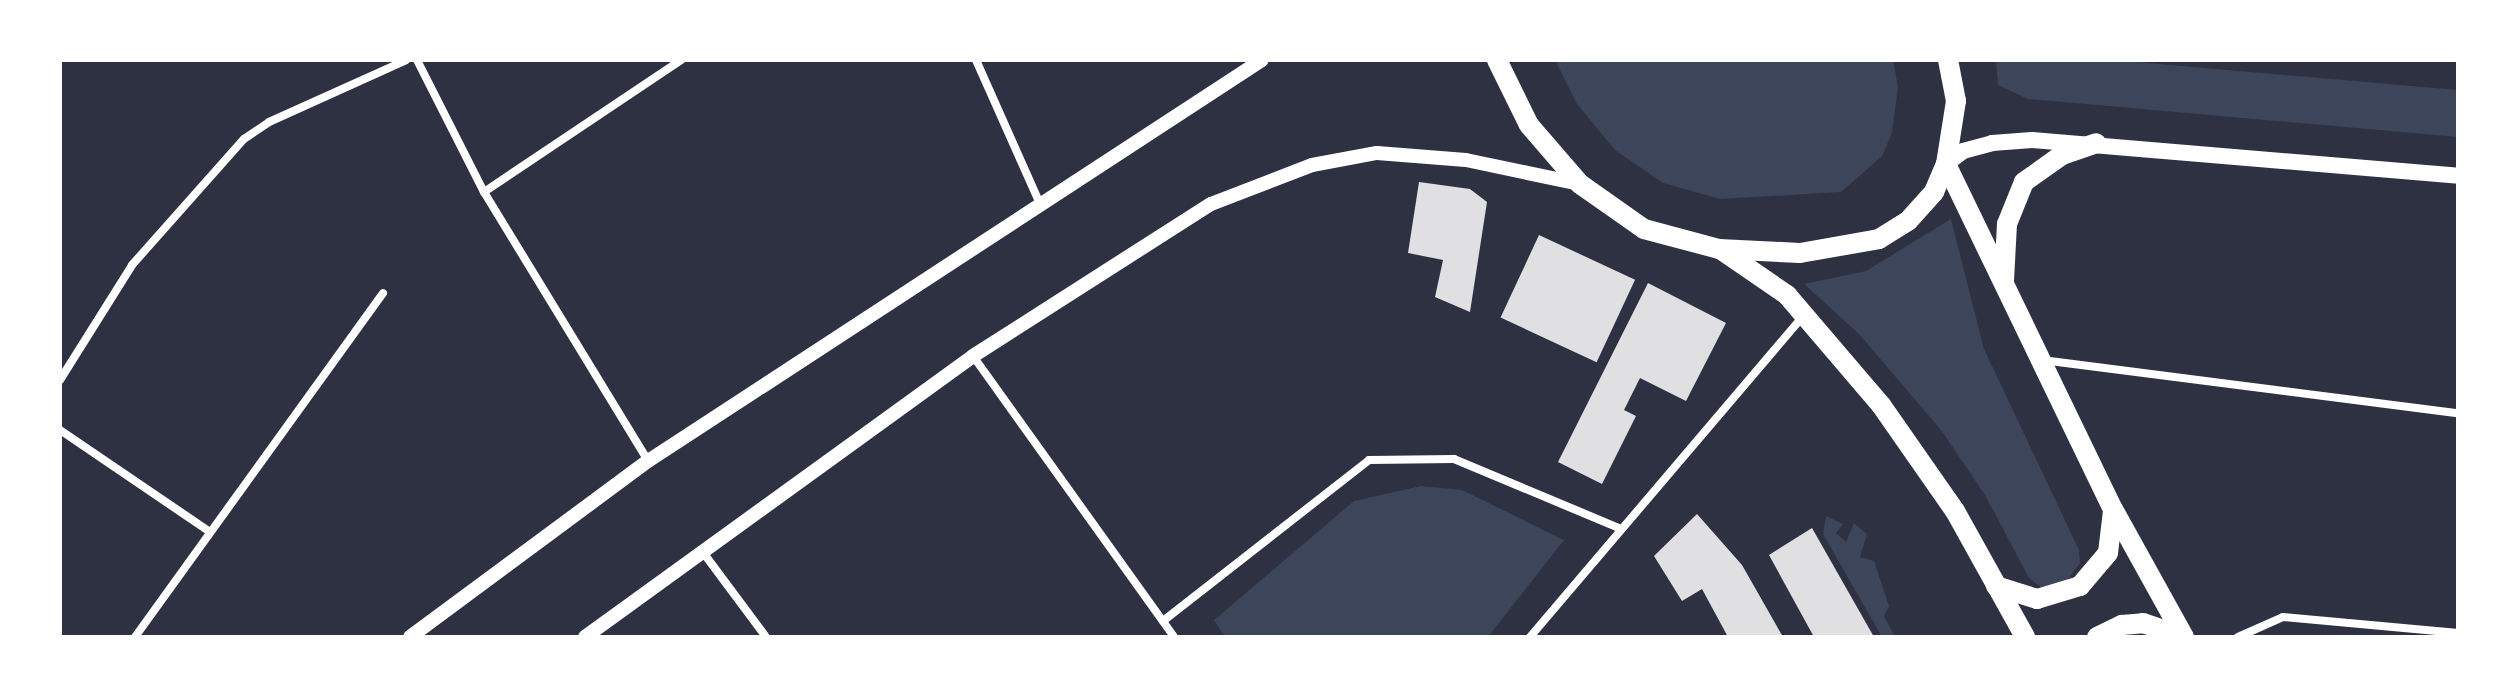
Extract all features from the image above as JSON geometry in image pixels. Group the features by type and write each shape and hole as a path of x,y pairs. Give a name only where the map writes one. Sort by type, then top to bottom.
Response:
{"main road":[{"path":"1497,60 1529,125 1580,184 1644,229 1719,249 1800,253 1879,239 1908,221 1934,192 1946,164 1956,101 1948,60"},
{"path":"1946,164 1963,151 1992,143 2096,143 2458,176"},
{"path":"2006,293 2007,224 2024,182 2062,155 2096,143"},
{"path":"1946,164 2038,360 2113,509 2184,637"},
{"path":"1719,249 1764,275 1803,316 1907,441 1955,511 2025,637"},
{"path":"1996,586 2037,599 2080,586 2108,553 2113,509"},
{"path":"2097,637 2122,625 2143,623 2184,637"}],"street":[{"path":"60,380 132,265 244,139 269,122 406,60"},
{"path":"417,60 484,192 648,461"},
{"path":"484,192 681,60"},
{"path":"976,60 1040,204"},
{"path":"410,637 648,461 1262,60"},
{"path":"585,637 973,356 1211,204 1312,165 1377,153 1419,154 1580,184"},
{"path":"135,637 383,293"},
{"path":"1530,637 1619,528 1803,316"},
{"path":"973,356 1174,637"},
{"path":"2038,360 2458,413"},
{"path":"60,430 210,532"},
{"path":"1163,621 1369,460 1454,459 1619,528"},
{"path":"702,551 766,637"},
{"path":"2238,637 2283,617 2458,633"}],"shaded area":[{"path":"1555,60 1893,60 1898,87 1892,133 1882,156 1841,192 1720,199 1663,183 1615,150 1577,104"},
{"path":"1996,60 2113,60 2458,90 2458,137 2028,99 1998,85"},
{"path":"1951,219 1984,349 2079,550 2080,563 2066,582 2041,587 2029,578 1985,495 1941,430 1859,334 1804,284 1866,271"},
{"path":"1421,486 1462,490 1564,540 1488,637 1225,637 1214,620 1354,501"},
{"path":"1826,516 1843,524 1836,533 1846,542 1854,523 1867,534 1860,557 1874,561 1889,606 1884,616 1895,637 1882,637 1823,534"}],"building":[{"path":"1419,182 1470,189 1487,202 1470,312 1435,297 1443,260 1408,253"},
{"path":"1539,235 1635,280 1597,362 1501,317"},
{"path":"1648,283 1726,323 1686,401 1640,378 1624,410 1636,416 1602,484 1558,462"},
{"path":"1697,514 1742,565 1783,637 1728,637 1702,589 1682,601 1654,556"},
{"path":"1812,528 1874,637 1814,637 1769,555"}]}
